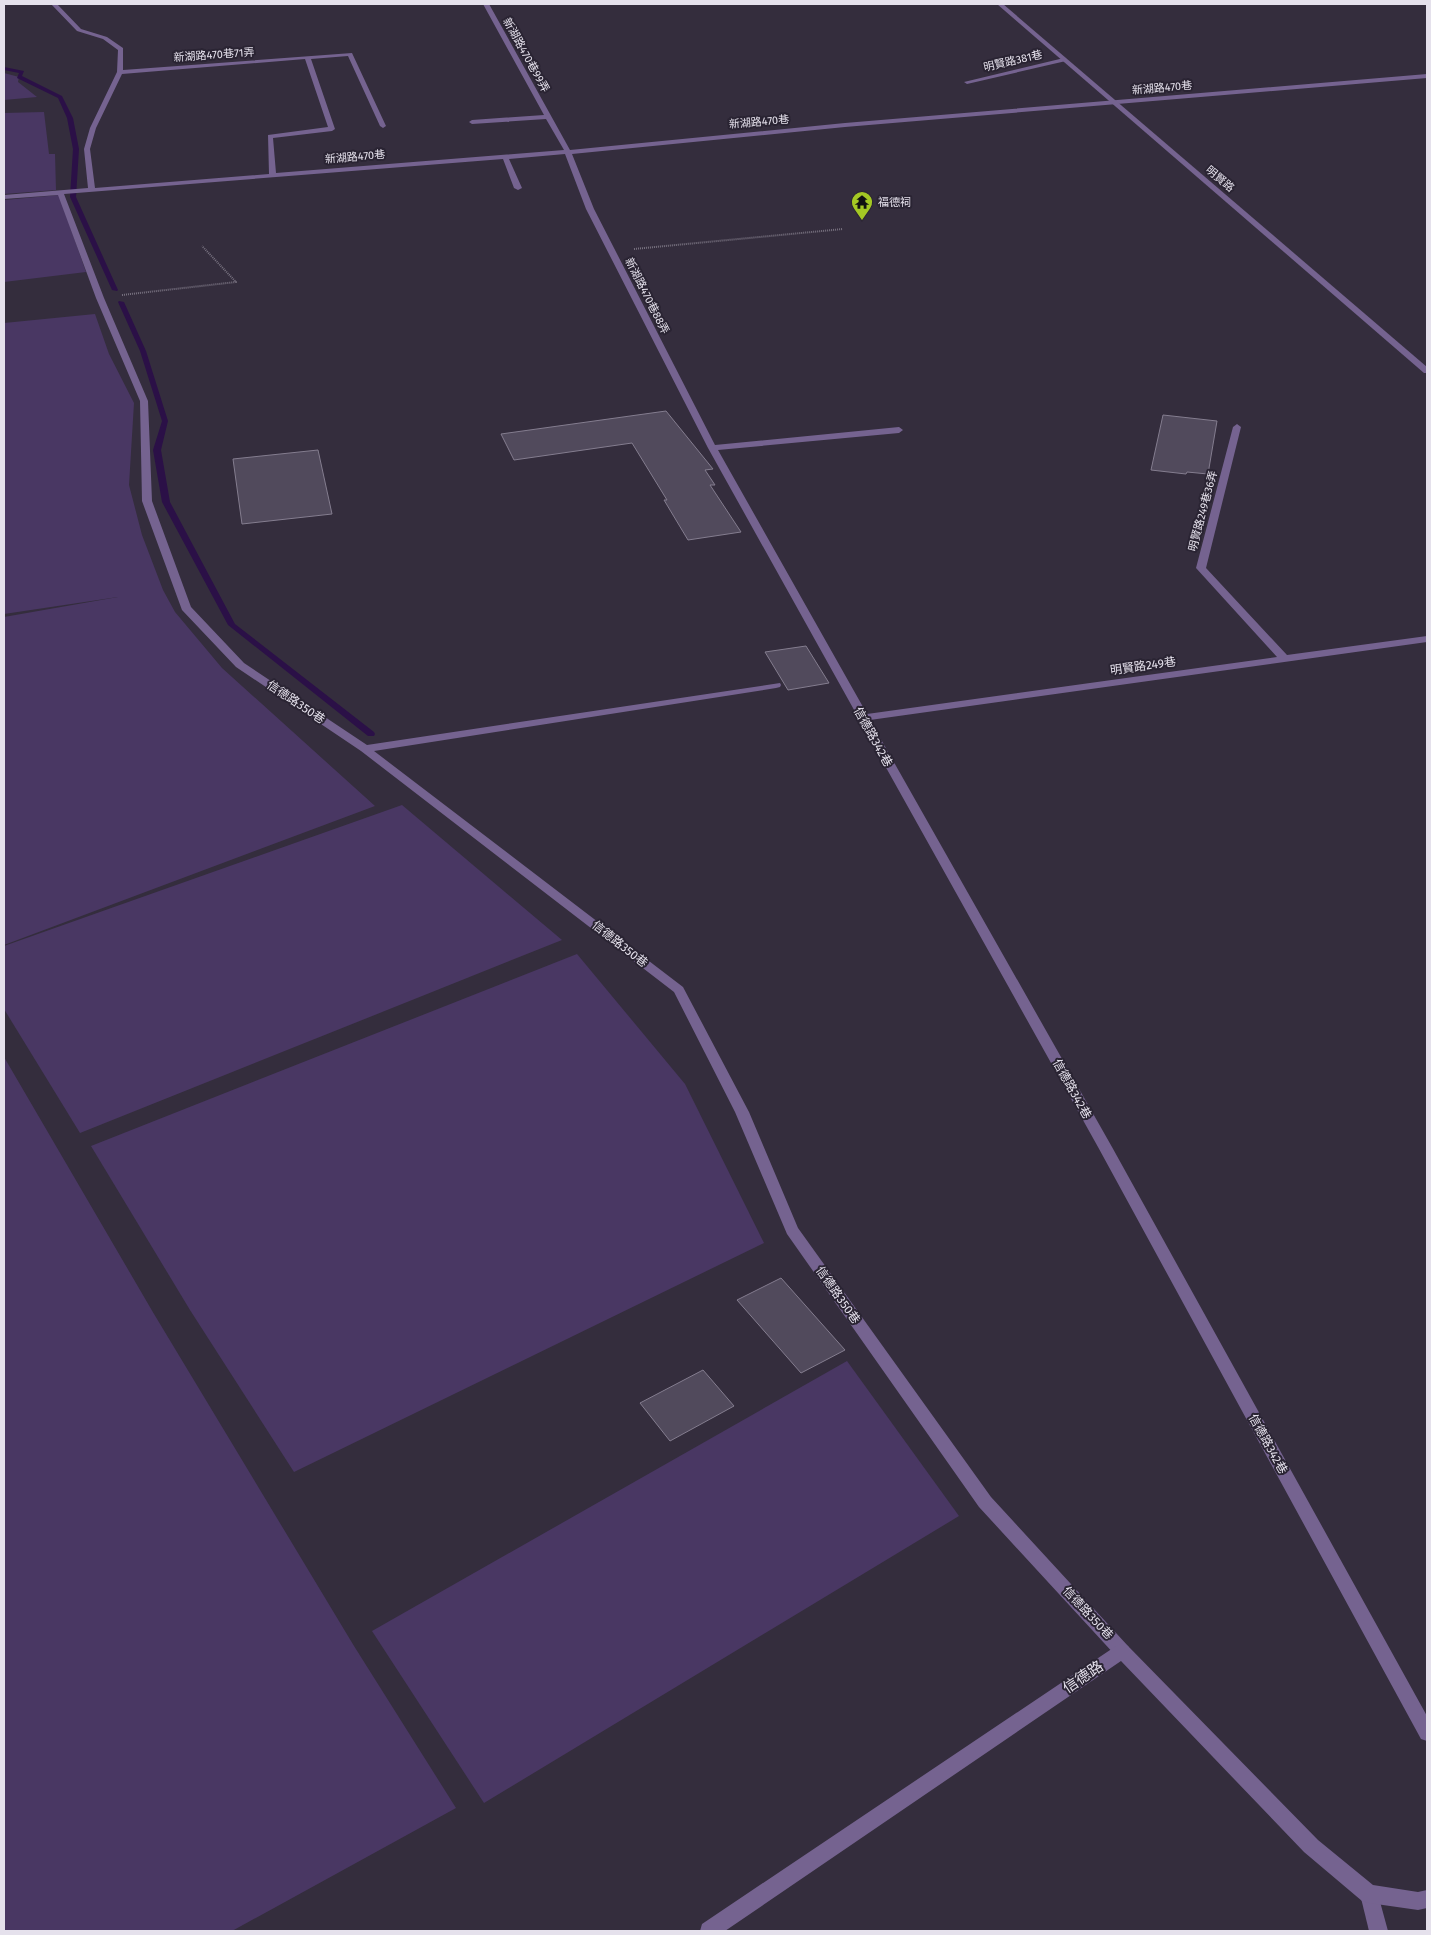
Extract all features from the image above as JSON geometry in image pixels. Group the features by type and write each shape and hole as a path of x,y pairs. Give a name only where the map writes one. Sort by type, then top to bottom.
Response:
{"street":[{"path":"54,4 79,30 105,38 122,49 120,72 92,128 87,150 92,190"},
{"name":"新湖路470巷99弄","path":"486,4 568,152"},
{"name":"明賢路","path":"1000,4 1427,371"},
{"name":"新湖路470巷71弄","path":"120,72 308,59 350,54 383,126"},
{"path":"273,175 270,136 332,129 308,59"},
{"name":"明賢路381巷","path":"967,82 1064,60"},
{"name":"新湖路470巷","path":"60,192 568,152 836,126 1427,76"},
{"path":"472,122 549,117"},
{"name":"新湖路470巷88弄","path":"568,152 590,209 712,448"},
{"path":"505,157 518,188"},
{"path":"4,197 60,192"},
{"name":"信德路350巷","path":"60,192 100,298 144,401 147,501 186,608 240,665 365,748 679,990 742,1112 792,1230 985,1502 1122,1650"},
{"name":"明賢路249巷36弄","path":"1237,427 1201,568 1285,659"},
{"path":"712,448 899,430"},
{"name":"信德路342巷","path":"712,448 862,718 1105,1147 1427,1733"},
{"name":"明賢路249巷","path":"862,718 1427,640"},
{"path":"365,748 776,685"},
{"path":"1122,1650 1311,1846 1369,1894 1418,1901 1427,1899"},
{"name":"信德路","path":"709,1931 1122,1650"},
{"path":"1369,1894 1379,1931"}],"path":[{"path":"612,251 842,230"},
{"path":"100,298 236,282 202,246"}],"shaded area":[{"path":"4,73 19,77 18,82 37,97 4,100"},
{"path":"44,112 49,154 55,154 56,190 4,194 4,113"},
{"path":"59,195 86,272 4,282 4,200"},
{"path":"95,314 109,354 134,403 129,485 142,535 163,590 175,612 222,668 375,806 4,945 4,617 118,597 4,614 4,323"},
{"path":"402,805 562,940 80,1133 4,1009 4,946"},
{"path":"577,954 685,1084 764,1243 294,1472 190,1310 91,1146"},
{"path":"4,1057 154,1314 354,1646 456,1808 232,1931 4,1931"},
{"path":"847,1361 959,1516 484,1803 372,1631"}],"building":[{"path":"666,411 713,469 705,470 715,485 710,485 741,532 688,540 664,500 667,500 632,443 514,460 501,434"},
{"path":"1163,415 1217,421 1208,474 1187,472 1186,474 1151,470"},
{"path":"318,450 332,514 242,524 233,459"},
{"path":"806,646 829,683 788,690 765,652"},
{"path":"781,1278 845,1350 801,1373 737,1300"},
{"path":"703,1370 734,1406 670,1441 640,1403"}],"waterway":[{"path":"4,69 22,72 19,77 60,97 70,118 76,149 73,197 115,290"},
{"path":"121,302 143,351 165,421 157,450 166,502 232,625 371,734"}],"place":[{"name":"福德祠","path":"862,221"}]}
